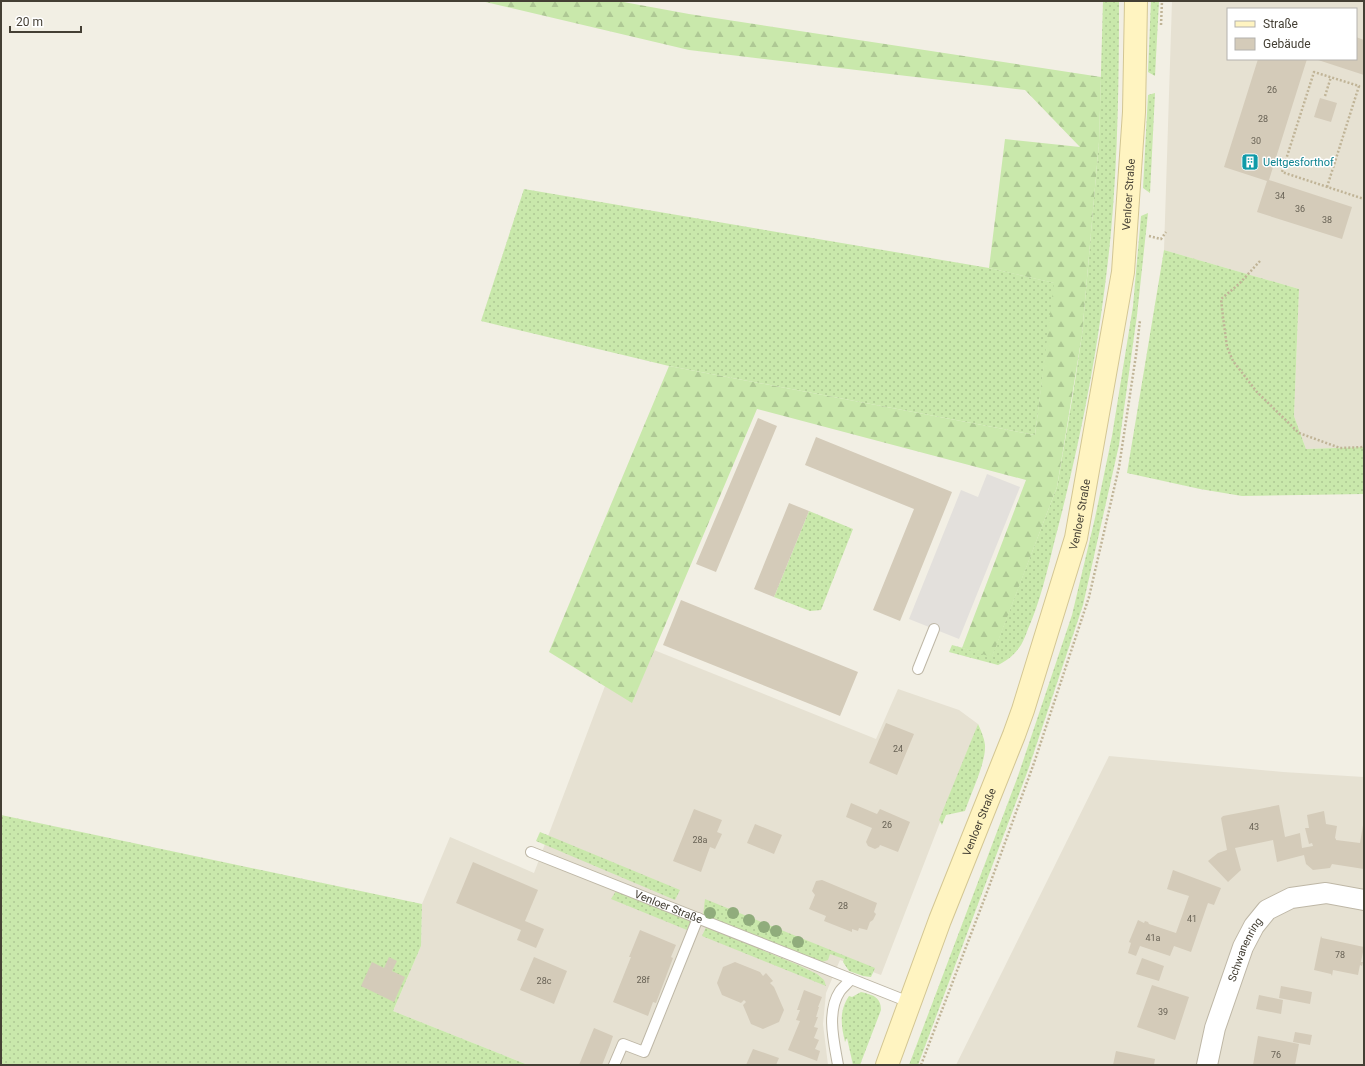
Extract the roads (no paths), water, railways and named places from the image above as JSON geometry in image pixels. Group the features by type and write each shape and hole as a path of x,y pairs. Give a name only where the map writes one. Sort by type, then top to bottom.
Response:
{"main road":[{"name":"Venloer Straße","path":"887,1065 940,920 1016,729 1076,538 1124,272 1134,112 1136,1"}],"street":[{"name":"Schwanenring","path":"1207,1065 1215,1028 1243,947 1254,926 1267,910 1291,898 1326,893 1364,900"}],"lane":[{"path":"918,669 934,630"},
{"name":"Venloer Straße","path":"531,852 909,1002"},
{"path":"614,1065 623,1044 644,1052 698,918"},
{"path":"838,1065 834,1041 833,1010 840,992 851,980"}],"place":[{"name":"Ueltgesforthof","path":"1250,162"}]}
